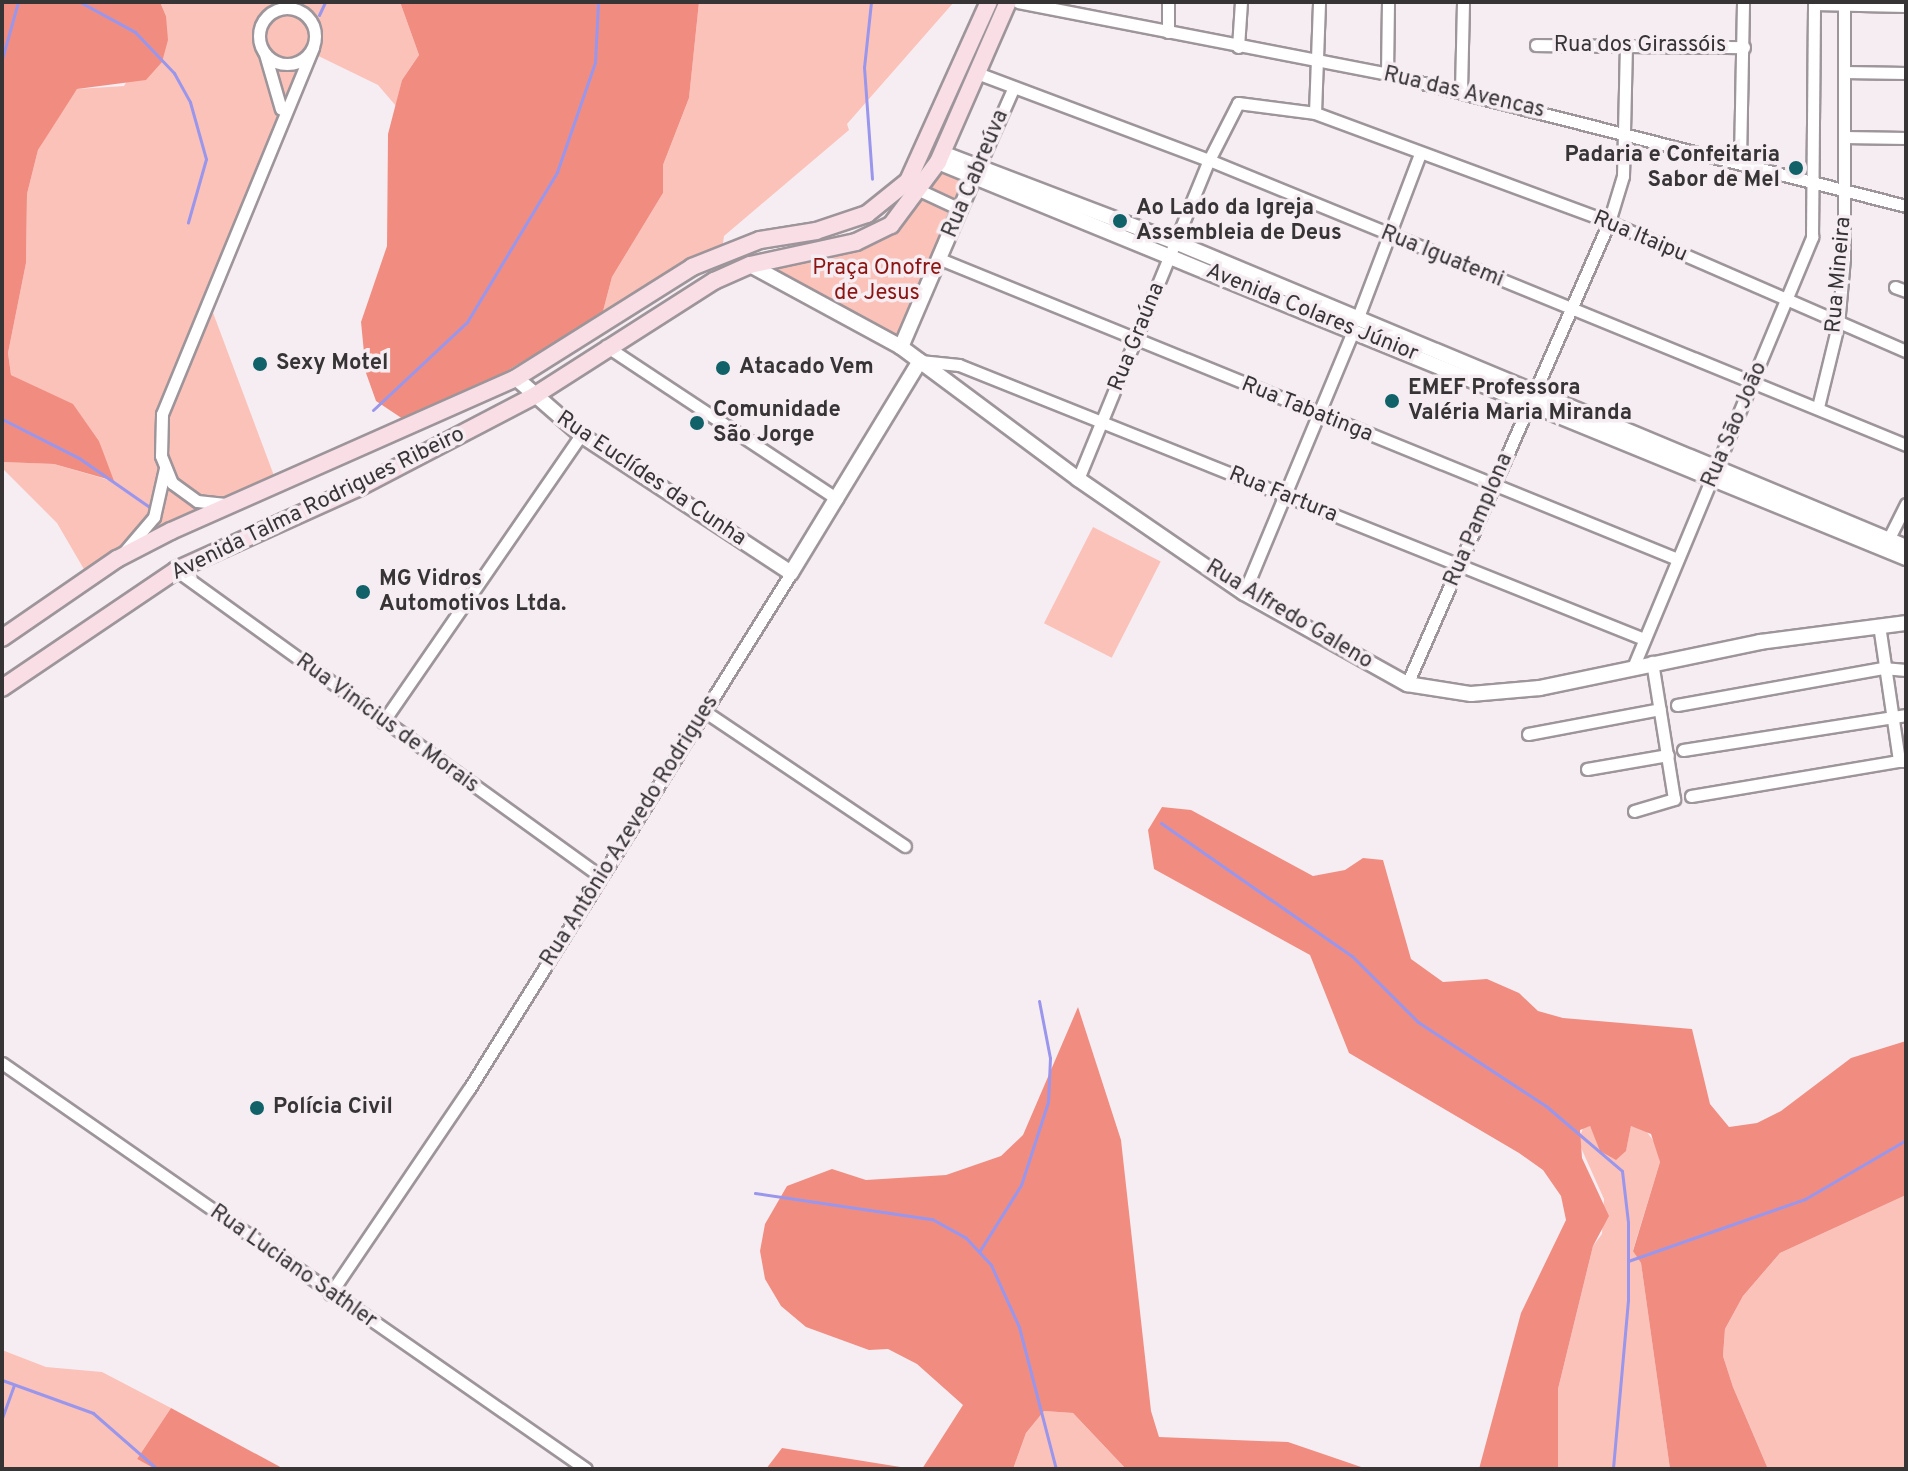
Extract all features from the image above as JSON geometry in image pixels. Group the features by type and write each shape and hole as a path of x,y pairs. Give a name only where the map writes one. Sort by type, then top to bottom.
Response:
{"main road":[{"name":"Avenida Talma Rodrigues Ribeiro","path":"2,638 117,559 516,378 692,267 760,240 848,223 885,200 908,181 921,157 989,2"},
{"name":"Avenida Talma Rodrigues Ribeiro","path":"2,688 176,570 358,488 534,396 606,346 750,265 824,252 880,231 897,220 940,157 1008,2"}],"street":[{"name":"Rua das Avencas","path":"1018,2 1062,5 1238,47 1387,74 1627,131 1906,206"},
{"path":"1168,2 1168,32"},
{"path":"1238,47 1241,2"},
{"path":"1315,113 1319,2"},
{"path":"1387,74 1388,2"},
{"path":"1461,91 1463,2"},
{"path":"1740,160 1743,2"},
{"path":"1814,3 1906,6"},
{"name":"Rua São João","path":"1634,665 1675,558 1716,472 1813,233 1814,3"},
{"name":"Rua Mineira","path":"1818,407 1838,325 1845,190 1844,4"},
{"path":"117,559 154,517 165,467 162,414 281,118 313,47 312,24 295,9 283,8 264,20 260,43 282,98 281,118"},
{"name":"Rua dos Girassóis","path":"1536,45 1744,47"},
{"name":"Rua Pamplona","path":"1407,684 1609,222 1623,176 1627,131 1626,46"},
{"path":"265,53 274,61 296,62 313,47"},
{"path":"1844,72 1906,73"},
{"name":"Rua Iguatemi","path":"977,73 1209,160 1389,237 1818,407 1906,445"},
{"name":"Rua Cabreúva","path":"901,347 1013,89"},
{"name":"Rua Itaipu","path":"1232,107 1247,102 1315,113 1609,222 1785,302 1906,351"},
{"name":"Rua Graúna","path":"1078,479 1232,107"},
{"path":"1844,137 1906,138"},
{"path":"1244,593 1356,324 1420,154"},
{"name":"Avenida Colares Júnior","path":"940,157 1716,472 1886,544 1906,558"},
{"path":"919,190 960,209"},
{"name":"Rua Tabatinga","path":"940,259 1138,338 1317,415 1675,558"},
{"name":"Rua Alfredo Galeno","path":"750,265 901,347 1078,479 1244,593 1407,684 1471,694 1526,690 1634,665 1906,623"},
{"path":"606,346 837,499"},
{"name":"Rua Fartura","path":"920,361 959,365 1644,639"},
{"name":"Rua Antônio Azevedo Rodrigues","path":"330,1294 469,1089 920,361"},
{"name":"Rua Euclídes da Cunha","path":"516,378 581,435 791,573"},
{"path":"383,722 581,435"},
{"path":"165,467 172,483 187,496 238,504"},
{"path":"1886,544 1906,504"},
{"name":"Avenida Colares Júnior","path":"1886,544 1906,547"},
{"name":"Rua Vinícius de Morais","path":"176,570 600,876"},
{"path":"1691,796 1902,761 1883,668 1879,625"},
{"path":"1634,811 1672,802 1668,755 1652,662"},
{"path":"1677,705 1883,668 1906,670"},
{"path":"1528,734 1660,709"},
{"path":"704,711 905,846"},
{"path":"1683,750 1891,714 1906,715"},
{"path":"1587,769 1668,755"},
{"name":"Rua Luciano Sathler","path":"2,1063 330,1294 586,1469"}],"green space":[{"path":"160,2 400,2 419,55 402,80 396,106 378,85 304,49 280,133 212,310 276,481 85,571 57,523 2,468 2,462 54,464 112,481 99,441 73,405 11,375 8,353 26,263 27,194 38,150 63,108 77,89 124,86 166,16"},
{"path":"699,2 954,2 847,124 849,130 724,236 722,250 602,315 612,277 663,193 663,165 689,98"},
{"name":"Praça Onofre de Jesus","path":"938,163 967,176 897,339 770,266 880,234"},
{"path":"1093,527 1161,562 1112,658 1044,623"},
{"path":"1584,1126 1590,1126 1601,1151 1626,1150 1631,1126 1643,1127 1656,1144 1660,1162 1633,1250 1641,1263 1670,1469 1558,1469 1558,1389 1593,1246 1602,1234 1604,1199 1578,1141"},
{"path":"1906,1195 1906,1469 1768,1469 1723,1356 1725,1329 1743,1296 1780,1253"},
{"path":"2,1350 46,1367 102,1372 171,1408 137,1459 155,1469 2,1469"},
{"path":"1044,1411 1073,1413 1126,1469 1013,1469 1026,1433"}],"shaded area":[{"path":"2,2 160,2 166,16 168,40 162,62 146,80 77,89 38,150 27,194 26,263 8,353 11,375 73,404 99,441 114,481 54,464 2,462"},
{"path":"400,2 699,2 689,98 663,165 663,193 612,277 602,315 439,411 409,423 376,401 366,373 361,322 387,246 388,134 402,80 419,55"},
{"path":"1162,807 1191,810 1313,876 1345,870 1363,858 1383,860 1411,959 1443,982 1487,979 1519,993 1538,1011 1563,1018 1692,1029 1710,1104 1729,1127 1757,1123 1781,1111 1851,1058 1906,1041 1906,1195 1780,1253 1743,1296 1725,1329 1723,1356 1768,1469 1670,1469 1641,1263 1633,1251 1660,1162 1651,1134 1631,1126 1626,1151 1616,1160 1600,1151 1590,1126 1580,1130 1582,1158 1609,1216 1593,1246 1558,1389 1558,1469 1479,1469 1521,1313 1566,1220 1561,1196 1543,1170 1519,1153 1349,1053 1310,955 1154,869 1148,830"},
{"path":"1078,1007 1121,1140 1151,1411 1159,1437 1288,1442 1367,1469 1126,1469 1073,1413 1044,1411 1026,1433 1013,1469 922,1469 963,1405 917,1364 888,1349 869,1350 806,1327 781,1306 765,1279 760,1251 765,1224 787,1186 832,1169 866,1180 946,1175 1001,1156 1023,1135"},
{"path":"171,1408 284,1469 155,1469 137,1459"},
{"path":"782,1448 913,1469 766,1469"}],"waterway":[{"path":"2,59 18,2"},
{"path":"80,2 135,32 174,73 190,102 206,159 188,222"},
{"path":"319,15 325,2"},
{"path":"373,410 467,322 557,172 595,62 598,2"},
{"path":"871,2 864,67 872,179"},
{"path":"2,419 79,458 151,508"},
{"path":"1161,823 1352,956 1418,1022 1546,1106 1622,1171 1628,1222 1628,1300 1613,1469"},
{"path":"979,1252 1021,1185 1048,1102 1050,1058 1039,1001"},
{"path":"1628,1261 1805,1199 1906,1140"},
{"path":"755,1193 932,1219 966,1238 991,1265 1019,1327 1056,1469"},
{"path":"2,1380 93,1413 157,1469"},
{"path":"2,1418 14,1385"}],"place":[{"name":"Padaria e Confeitaria Sabor de Mel","path":"1796,168"},
{"name":"Ao Lado da Igreja Assembleia de Deus","path":"1120,221"},
{"name":"Sexy Motel","path":"260,364"},
{"name":"Atacado Vem","path":"723,368"},
{"name":"EMEF Professora Valéria Maria Miranda","path":"1392,401"},
{"name":"Comunidade São Jorge","path":"697,423"},
{"name":"MG Vidros Automotivos Ltda.","path":"363,592"},
{"name":"Polícia Civil","path":"257,1108"}]}
